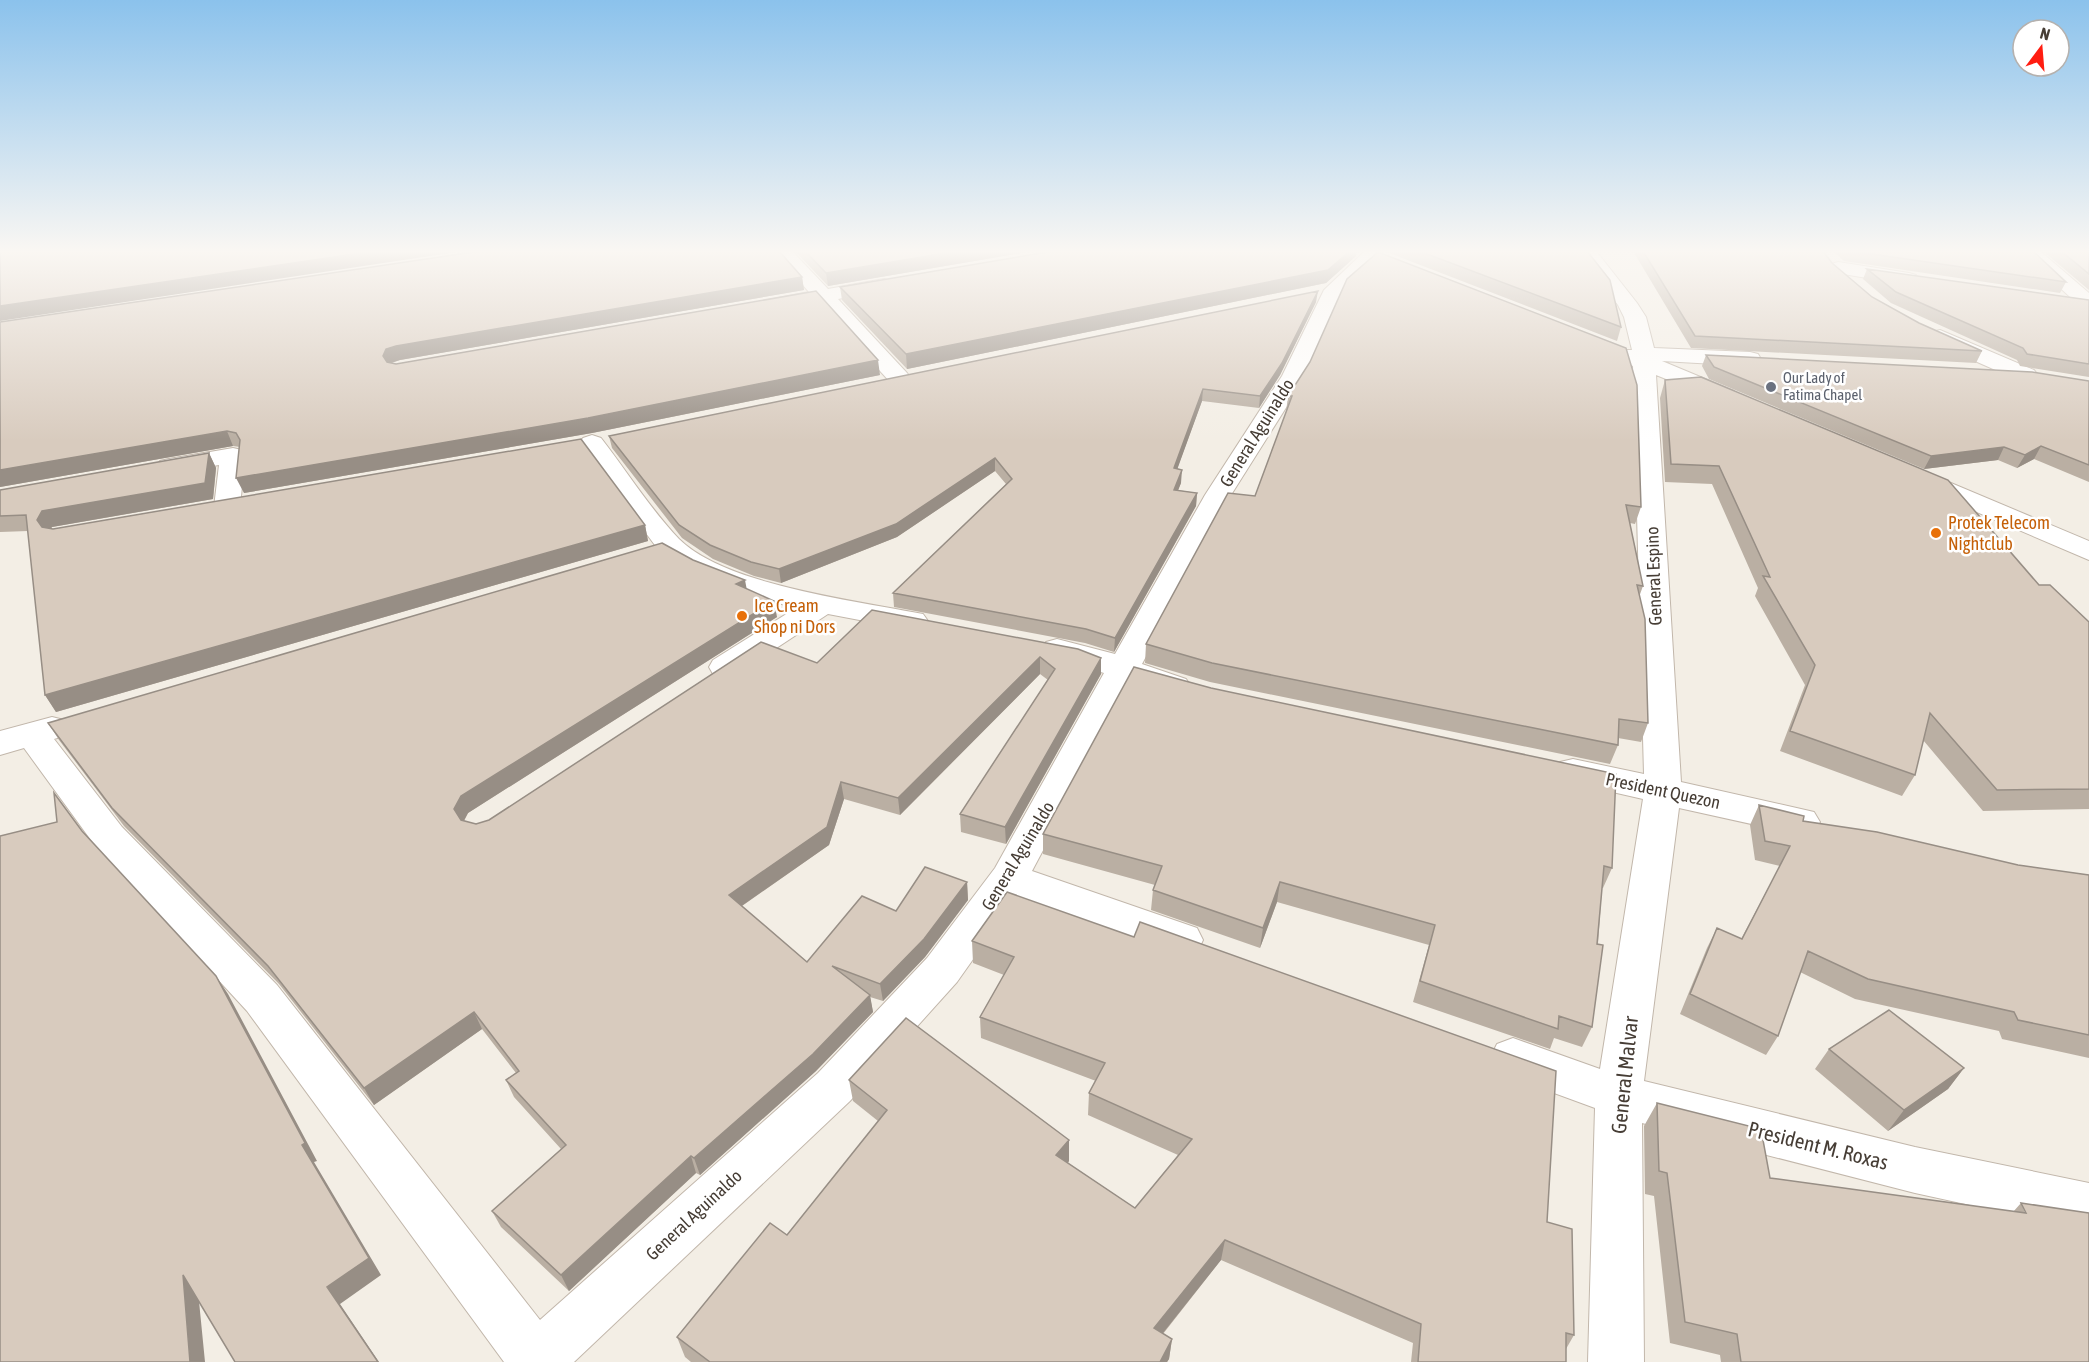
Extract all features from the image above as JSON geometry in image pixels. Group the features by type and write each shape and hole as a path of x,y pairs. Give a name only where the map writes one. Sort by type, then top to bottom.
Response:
{"street":[{"path":"841,315 900,378"},
{"name":"General Aguinaldo","path":"537,1361 834,1087 942,970 1009,878 1218,495 1294,376 1318,329 1320,315"},
{"name":"General Espino","path":"1632,315 1645,358 1663,790"},
{"path":"1918,327 2037,377 1966,372"},
{"path":"1602,345 1645,358 1743,403"},
{"path":"1645,358 1775,361"},
{"path":"592,443 670,546 702,567 742,584 821,605 938,626"},
{"path":"151,470 233,455 227,507"},
{"path":"1894,468 2089,550"},
{"path":"636,556 670,546"},
{"path":"702,683 821,605"},
{"path":"1030,643 1085,656 1164,684 1209,695"},
{"path":"76,721 16,739 174,908 262,998 537,1361"},
{"name":"President Quezon","path":"1546,766 1663,790 1826,828"},
{"name":"General Malvar","path":"1616,1362 1618,1096 1663,790"},
{"path":"1009,878 1223,955"},
{"name":"President M. Roxas","path":"1472,1043 1618,1096 1915,1170 2089,1207"}],"building":[{"path":"50,315 581,315 386,349 383,356 387,362 396,364 680,315 837,315 878,360 588,418 236,478 240,440 236,433 227,431 0,470 0,322"},
{"path":"867,315 1104,315 906,354"},
{"path":"1203,315 1306,315 1282,363 1260,396 1203,389 1174,468 1182,470 1174,490 1197,493 1115,638 1086,629 893,593 1012,479 995,458 896,524 779,569 751,562 710,545 679,525 609,436"},
{"path":"1331,315 1540,315 1626,348 1637,385 1641,507 1626,505 1643,586 1637,585 1645,619 1648,723 1619,719 1618,745 1212,663 1146,644 1228,493 1255,496 1292,396 1288,396 1310,362"},
{"path":"1588,315 1618,315 1621,327"},
{"path":"1682,315 1904,315 1982,351 1695,336"},
{"path":"1947,315 2089,315 2089,364 2027,354 2023,348"},
{"path":"1706,355 2032,372 2089,381 2089,465 2041,446 2025,455 2004,447 1931,456 1714,367"},
{"path":"1701,377 1948,480 2039,585 2050,585 2089,622 2089,789 1997,790 1930,713 1915,775 1790,731 1815,665 1763,576 1770,577 1719,466 1671,464 1665,380"},
{"path":"581,439 645,525 45,695 26,515 0,516 0,490 209,453 205,483 42,511 37,520 42,527 53,529"},
{"path":"662,543 693,560 745,580 736,584 774,601 461,796 454,809 461,820 476,824 489,820 761,642 817,663 872,610 1078,649 1101,658 1005,827 960,814 1055,669 1040,657 898,798 841,782 827,827 729,895 807,962 862,896 896,911 925,867 967,882 924,939 880,984 832,966 870,995 813,1054 694,1158 691,1156 561,1275 492,1211 566,1145 506,1080 519,1071 474,1012 364,1088 268,966 112,808 48,723"},
{"path":"1134,667 1211,688 1616,774 1612,868 1604,866 1597,944 1603,945 1592,1027 1559,1016 1558,1029 1420,981 1435,925 1280,882 1263,928 1153,890 1162,866 1043,834"},
{"path":"54,793 82,831 216,976 305,1143 302,1145 369,1258 327,1287 378,1362 235,1362 183,1275 190,1362 0,1362 0,836 57,822"},
{"path":"1759,805 1804,816 1803,821 1877,832 2018,865 2089,875 2089,1035 2018,1020 2014,1012 1868,979 1808,951 1778,1036 1690,994 1717,928 1742,939 1790,846 1765,841"},
{"path":"1007,892 1134,937 1140,922 1556,1071 1547,1222 1572,1229 1574,1335 1566,1333 1566,1362 1418,1362 1421,1324 1225,1240 1154,1328 1172,1339 1160,1362 710,1362 677,1337 770,1223 787,1235 887,1110 849,1080 906,1018 1069,1140 1056,1155 1135,1208 1192,1139 1089,1093 1105,1063 980,1017 1014,957 972,941"},
{"path":"1889,1010 1964,1068 1904,1110 1829,1049"},
{"path":"1657,1103 1761,1129 1770,1178 2026,1213 2021,1203 2089,1213 2089,1362 1741,1362 1737,1334 1685,1322 1667,1173 1659,1171"}],"place":[{"name":"Our Lady of Fatima Chapel","path":"1771,387"},
{"name":"Protek Telecom Nightclub","path":"1936,533"},
{"name":"Ice Cream Shop ni Dors","path":"742,616"}]}
